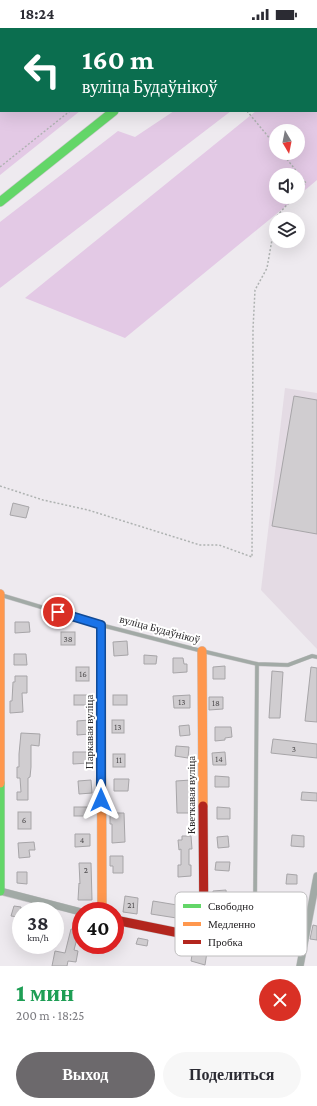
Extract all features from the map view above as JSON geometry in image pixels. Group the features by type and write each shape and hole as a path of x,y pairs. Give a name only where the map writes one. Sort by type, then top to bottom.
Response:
{"street":[{"path":"0,202 113,112"},
{"path":"0,594 0,891 72,910"},
{"name":"Паркавая вуліца","path":"101,625 102,902"},
{"name":"Кветкавая вуліца","path":"202,651 204,892"},
{"path":"307,929 317,876"},
{"path":"124,922 175,932"},
{"path":"300,966 302,956"}],"lane":[{"name":"вуліца Будаўнікоў","path":"0,594 101,625 257,664 288,665 312,656 317,657"},
{"path":"255,892 257,664"}],"path":[{"path":"0,167 69,112"},
{"path":"248,112 269,138"},
{"path":"288,160 294,168"},
{"path":"0,486 42,500 88,510 200,545 219,545 252,557 253,329 255,290 267,268 276,217 288,204"}],"shaded area":[{"path":"0,112 79,112 0,175"},
{"path":"172,112 230,112 0,288 0,222 118,131 135,137"},
{"path":"255,112 317,112 317,180 305,190 305,168 269,168 269,204 288,204 279,212 269,212 269,220 125,338 25,298"},
{"path":"285,388 317,393 317,649 261,590"}],"building":[{"path":"294,396 317,400 317,534 272,526"},
{"path":"13,503 29,507 26,518 10,515"},
{"path":"15,622 29,622 30,632 15,633"},
{"path":"61,632 75,632 75,645 61,645"},
{"path":"127,641 128,655 114,656 113,642"},
{"path":"14,654 26,654 27,665 14,665"},
{"path":"144,655 157,656 156,664 144,664"},
{"path":"173,658 183,658 184,664 187,664 187,672 173,673"},
{"path":"225,666 225,679 213,679 213,667"},
{"path":"76,667 89,667 89,681 76,681"},
{"path":"311,667 317,668 317,722 305,721"},
{"path":"272,671 283,672 280,718 269,718"},
{"path":"15,676 27,676 27,693 22,693 23,712 10,713 10,701 12,701 13,682 15,682"},
{"path":"74,695 88,695 88,705 74,705"},
{"path":"113,695 127,695 127,705 113,705"},
{"path":"190,695 190,708 174,708 173,696"},
{"path":"209,697 223,697 223,709 209,710"},
{"path":"89,720 90,734 77,735 77,721"},
{"path":"112,720 124,720 124,733 112,733"},
{"path":"189,725 190,735 180,736 179,726"},
{"path":"215,727 231,727 232,737 225,738 225,740 215,741"},
{"path":"21,733 40,734 39,746 31,745 28,800 17,800 17,792 21,792 20,778 17,778 17,767 19,767"},
{"path":"273,739 317,744 317,758 271,753"},
{"path":"176,746 189,747 188,758 175,756"},
{"path":"73,752 89,752 89,763 73,764"},
{"path":"225,752 226,765 213,765 212,753"},
{"path":"113,754 125,754 125,767 113,767"},
{"path":"215,776 229,777 229,787 215,787"},
{"path":"114,779 129,779 128,791 114,791"},
{"path":"91,780 92,793 79,794 78,781"},
{"path":"191,780 192,813 177,813 176,781"},
{"path":"302,792 317,793 317,801 301,800"},
{"path":"74,807 90,807 90,816 74,816"},
{"path":"217,807 230,808 230,819 217,819"},
{"path":"18,812 31,812 31,829 18,829"},
{"path":"110,813 124,813 125,842 112,843 112,824 110,824"},
{"path":"75,834 90,834 90,846 75,847"},
{"path":"292,835 304,836 304,847 291,846"},
{"path":"182,836 191,836 192,849 189,849 189,865 191,865 191,876 178,877 178,865 181,865 181,849 179,850 178,840 182,840"},
{"path":"228,836 229,847 218,848 217,837"},
{"path":"34,842 35,850 29,850 30,857 19,858 18,843"},
{"path":"110,856 123,856 123,873 113,873 113,866 110,866"},
{"path":"216,862 230,862 229,871 215,870"},
{"path":"79,863 91,863 92,900 78,900 79,883 80,884"},
{"path":"17,872 27,872 27,884 17,883"},
{"path":"287,874 297,875 297,884 286,884"},
{"path":"226,890 226,892 213,892"},
{"path":"125,896 138,898 137,914 124,912"},
{"path":"153,901 175,905 175,918 151,914"},
{"path":"313,925 317,926 317,940 310,939"},
{"path":"72,929 72,954 77,954 76,962 68,961 67,966 52,966 54,954 65,953"},
{"path":"138,938 148,940 147,946 136,944"},
{"path":"192,956 206,956 205,965 191,961"}],"traffic: fast":[{"path":"0,202 113,112"},
{"path":"0,783 0,891"}],"traffic: slow":[{"path":"0,594 0,783"},
{"path":"101,625 102,902"},
{"path":"202,651 203,806"}],"traffic: jam":[{"path":"203,806 204,892"},
{"path":"124,922 175,932"}],"route":[{"path":"58,612 101,625 101,800"}]}
